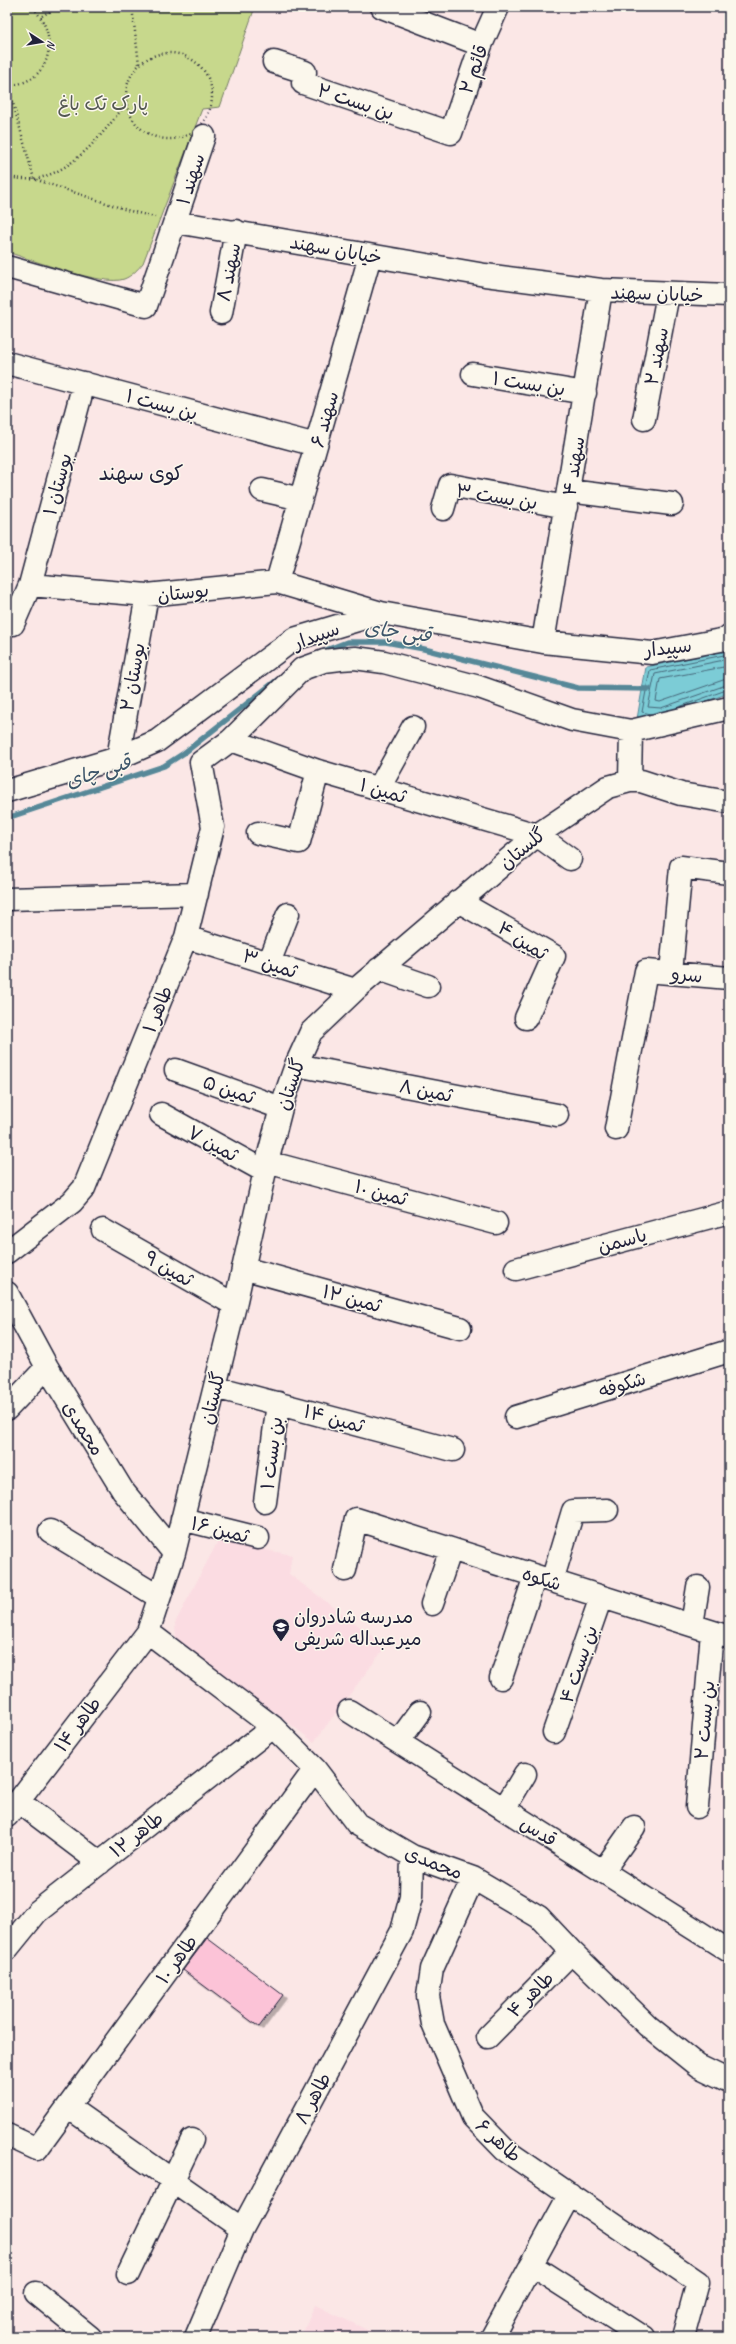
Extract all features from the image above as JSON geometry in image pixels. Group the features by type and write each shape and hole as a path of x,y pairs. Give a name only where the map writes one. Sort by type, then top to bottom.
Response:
{"street":[{"path":"382,7 481,45"},
{"name":"قائم ۲","path":"451,133 481,45 498,7"},
{"name":"بن بست ۲","path":"274,62 305,72 302,83 451,133"},
{"name":"سهند ۱","path":"176,222 204,136"},
{"path":"7,267 146,306 176,222"},
{"name":"خیابان سهند","path":"176,222 236,231 370,256 485,275 601,290 668,294 729,295"},
{"name":"سهند ۸","path":"221,313 236,231"},
{"name":"سهند ۶","path":"277,582 370,256"},
{"name":"سهند ۴","path":"543,642 568,499 601,290"},
{"name":"سهند ۲","path":"644,419 668,294"},
{"name":"بن بست ۱","path":"7,363 316,445"},
{"name":"بن بست ۱","path":"473,374 585,393"},
{"name":"بوستان ۱","path":"30,585 84,383"},
{"name":"بن بست ۳","path":"444,509 450,485 568,499"},
{"path":"262,490 301,499"},
{"path":"568,499 672,504"},
{"name":"بوستان","path":"30,585 147,595 277,582 381,613"},
{"path":"9,627 30,585"},
{"name":"بوستان ۲","path":"118,758 147,595"},
{"name":"سپیدار","path":"7,791 118,758 157,741 294,639 381,613 543,642 652,653 726,639 729,636"},
{"path":"230,740 302,669 324,661 355,658 384,662 479,687 572,720 631,731 729,708"},
{"path":"379,788 413,727"},
{"path":"630,781 631,731"},
{"name":"ثمین ۱","path":"230,740 318,771 537,835 570,859"},
{"name":"طاهر ۱","path":"7,1252 72,1202 84,1188 186,937 213,827 201,762 230,740"},
{"path":"258,832 299,842 318,771"},
{"name":"گلستان","path":"148,1632 174,1553 235,1305 265,1166 281,1108 296,1065 311,1032 379,969 537,835 608,786 630,781 641,781 681,794 729,802"},
{"path":"671,972 681,867 729,872"},
{"path":"7,899 197,894"},
{"name":"ثمین ۴","path":"458,901 554,956 526,1018"},
{"path":"269,963 288,914"},
{"name":"ثمین ۳","path":"186,937 355,990"},
{"path":"379,969 428,986"},
{"name":"سرو","path":"616,1129 646,971 729,978"},
{"name":"ثمین ۸","path":"296,1065 557,1115"},
{"name":"ثمین ۵","path":"176,1070 281,1108"},
{"name":"ثمین ۷","path":"161,1114 265,1166"},
{"name":"ثمین ۱۰","path":"265,1166 496,1223"},
{"name":"یاسمن","path":"516,1269 729,1212"},
{"name":"ثمین ۹","path":"103,1230 235,1305"},
{"name":"ثمین ۱۲","path":"243,1268 460,1328"},
{"name":"محمدی","path":"7,1293 13,1315 123,1490 174,1553"},
{"name":"شکوفه","path":"516,1417 729,1351"},
{"path":"7,1409 47,1367"},
{"name":"ثمین ۱۴","path":"215,1387 453,1450"},
{"name":"بن بست ۱","path":"265,1502 278,1403"},
{"path":"501,1678 573,1512 607,1510"},
{"name":"ثمین ۱۶","path":"182,1519 258,1538"},
{"name":"شکوه","path":"345,1570 356,1519 721,1634"},
{"path":"50,1531 159,1597"},
{"path":"432,1604 451,1549"},
{"path":"692,1625 698,1587"},
{"name":"بن بست ۴","path":"554,1732 601,1596"},
{"name":"محمدی","path":"148,1632 273,1727 315,1769 358,1824 412,1856 474,1878 539,1917 572,1952 648,2026 698,2066 729,2081"},
{"name":"طاهر ۱۴","path":"11,1808 148,1632"},
{"name":"بن بست ۲","path":"696,1808 721,1634"},
{"name":"قدس","path":"349,1711 729,1950"},
{"path":"398,1742 420,1712"},
{"name":"طاهر ۱۲","path":"7,1949 37,1912 273,1727"},
{"name":"طاهر ۱۰","path":"7,2135 37,2149 315,1769"},
{"path":"504,1809 525,1774"},
{"path":"11,1808 100,1863"},
{"path":"603,1871 634,1827"},
{"name":"طاهر ۸","path":"196,2337 242,2229 402,1931 411,1897 412,1856"},
{"name":"طاهر ۶","path":"474,1878 432,1969 428,1996 433,2024 473,2117 505,2150 698,2282 683,2337"},
{"name":"طاهر ۴","path":"488,2037 572,1952"},
{"path":"68,2107 242,2229"},
{"path":"128,2274 192,2140"},
{"path":"492,2337 570,2194"},
{"path":"531,2265 644,2337"},
{"path":"36,2293 90,2337"}],"path":[{"path":"32,7 42,16 48,29 50,43 47,57 40,70 29,80 16,85 7,85 34,179"},
{"path":"42,16 56,7"},
{"path":"132,7 139,64"},
{"path":"164,52 179,53 192,59 203,68 210,81 212,96 210,110 203,123 193,132 179,138 165,139 152,136 140,128 131,117 126,104 126,90 130,76 139,64 150,56 164,52"},
{"path":"34,179 60,169 80,156 97,140 126,104"},
{"path":"7,178 34,179 130,211 176,222"}],"shaded area":[{"name":"مدرسه شادروان میرعبداله شریفی","path":"218,1541 292,1555 289,1574 386,1646 314,1742 176,1639 175,1623"},
{"path":"315,2305 382,2337 301,2337"}],"green space":[{"name":"پارک تک باغ","path":"7,7 255,7 220,107 202,109 143,263 127,278 114,280 84,276 7,252"}],"water":[{"path":"729,650 729,693 663,717 637,719 646,667"}],"building":[{"path":"207,1938 283,1995 259,2027 183,1970"}],"waterway":[{"name":"قبی چای","path":"321,652 347,642 386,642 424,649 578,688 649,689"},
{"name":"قبی چای","path":"7,818 164,766 184,753 277,680"}],"place":[{"name":"مدرسه شادروان میرعبداله شریفی","path":"281,1642"}],"district":[{"name":"کوی سهند","path":"141,473"}]}
